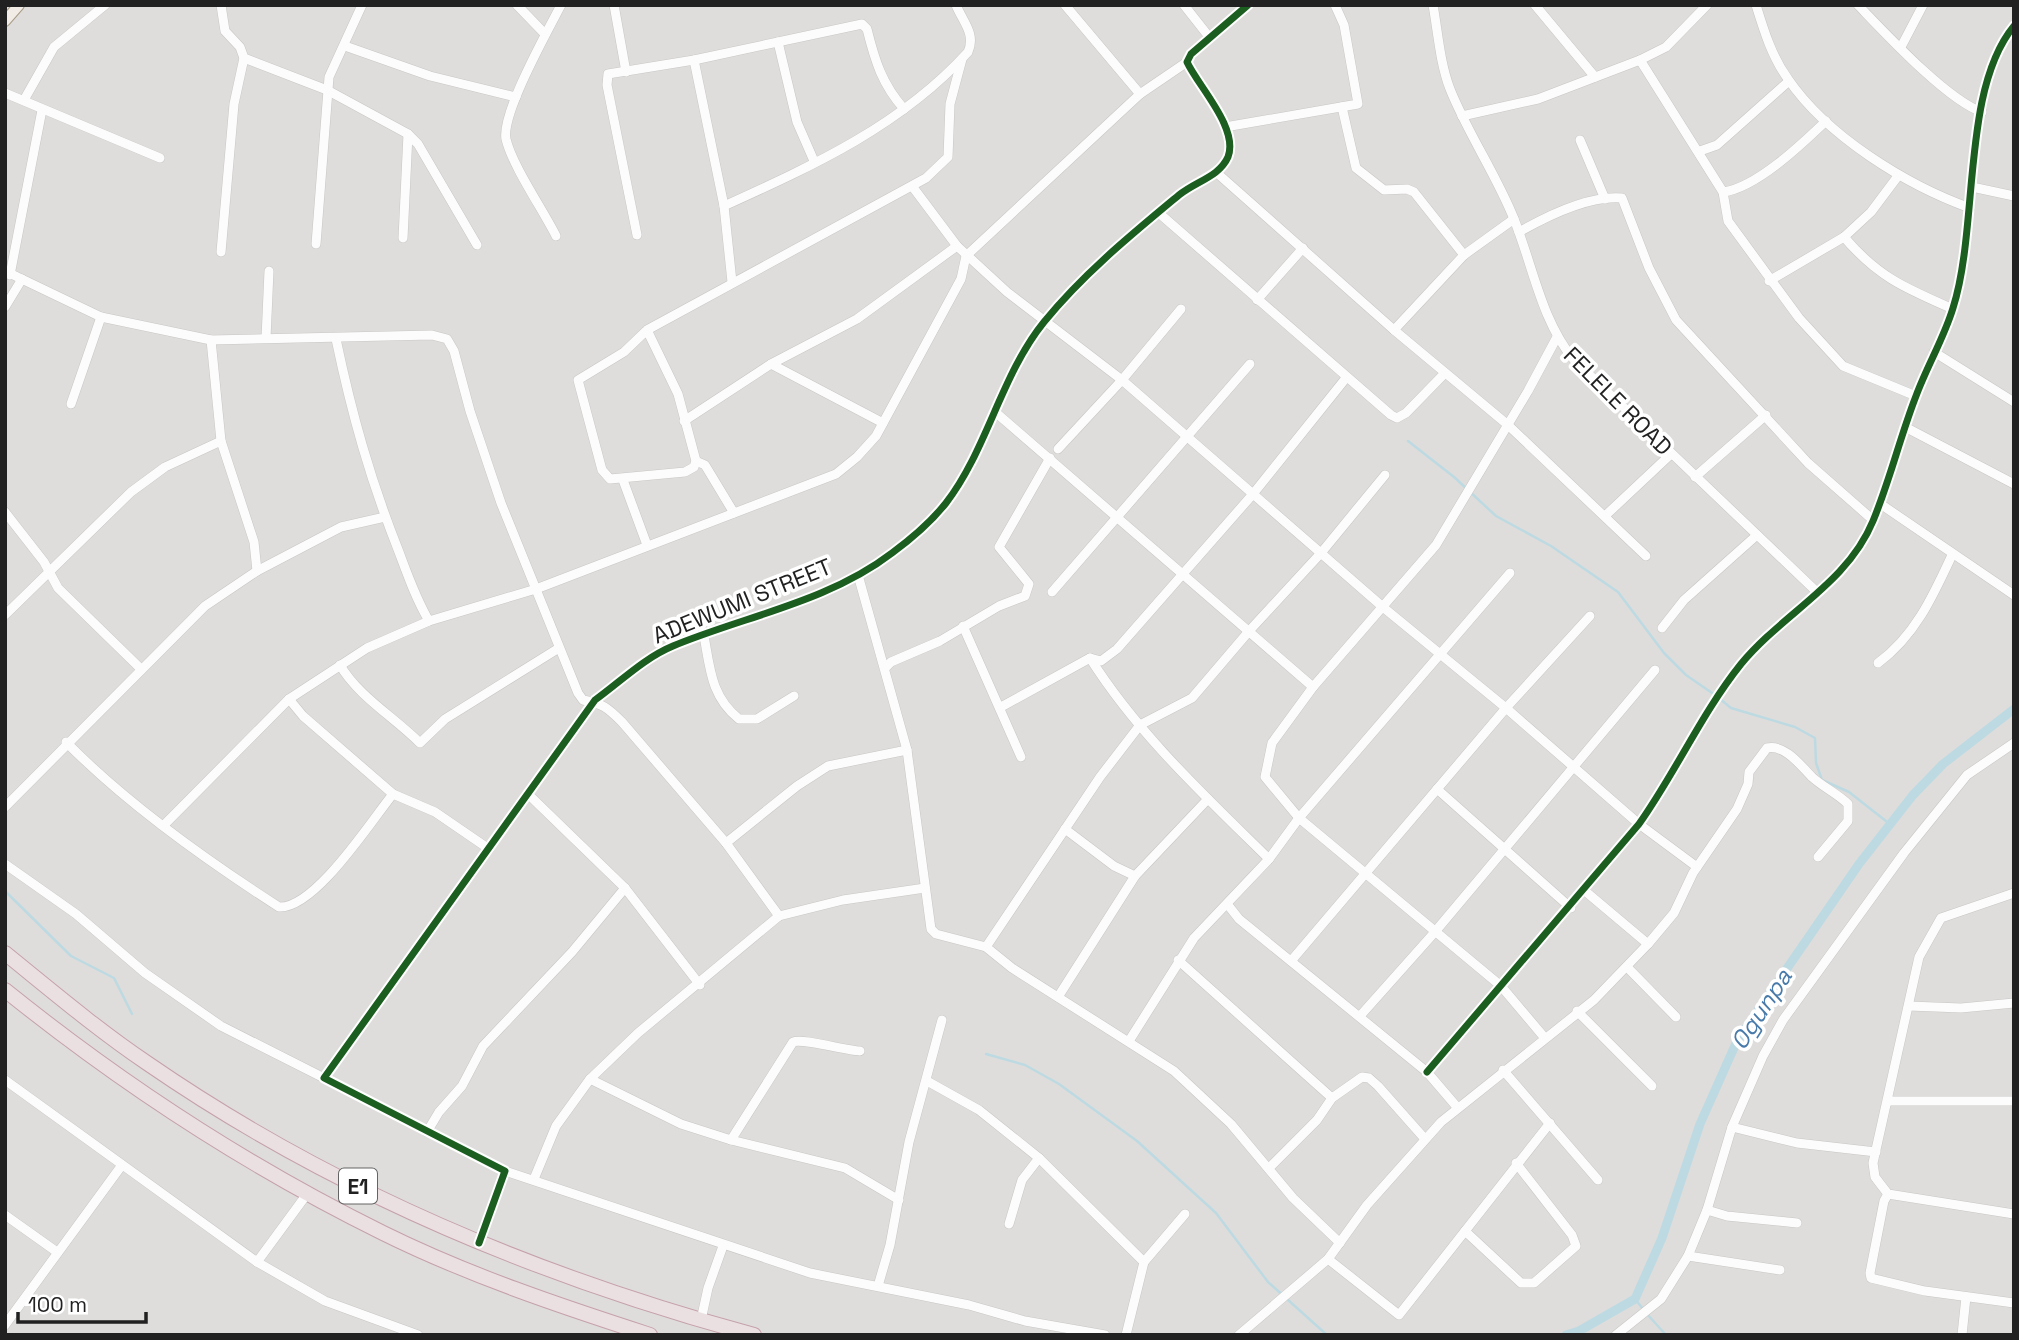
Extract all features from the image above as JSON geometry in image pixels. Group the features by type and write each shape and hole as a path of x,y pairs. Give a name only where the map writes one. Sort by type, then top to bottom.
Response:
{"highway":[{"name":"E1","path":"5,953 106,1033 194,1093 290,1151 387,1201 479,1242 571,1278 701,1321 754,1335"},
{"name":"E1","path":"5,990 77,1048 152,1101 307,1194 385,1234 450,1262 553,1303 650,1335"}],"main road":[{"path":"5,21 19,5"}],"street":[{"path":"24,100 54,47 105,5"},
{"path":"220,5 225,32 240,47 244,58 234,104 220,252"},
{"path":"316,244 327,90 332,69 362,5"},
{"path":"517,5 545,34"},
{"path":"556,236 507,142 505,132 516,97 561,5"},
{"path":"614,5 626,72"},
{"path":"724,206 752,195 881,128 962,59 973,42 956,5"},
{"path":"1065,5 1140,94"},
{"path":"1184,5 1210,38"},
{"path":"164,825 289,699 367,648 429,621 536,589 836,474 858,457 876,436 961,279 967,256 1140,94 1187,62 1191,54 1248,5"},
{"path":"1225,127 1358,104 1344,25 1335,5"},
{"name":"FELELE ROAD","path":"1433,5 1445,73 1462,116 1493,170 1514,219 1557,337 1574,360 1818,593"},
{"path":"1535,5 1595,77"},
{"path":"1462,116 1538,99 1640,60 1666,47 1707,5"},
{"path":"1756,5 1773,53 1789,81 1826,121 1898,176 1970,208"},
{"path":"1858,5 1949,91 1982,112"},
{"path":"1901,47 1923,5"},
{"path":"636,236 607,85 608,74 694,60 862,24 867,29 878,71 888,92 904,109"},
{"path":"1427,1072 1585,891 1639,824 1665,789 1716,696 1744,661 1840,573 1861,547 1916,396 1953,309 1970,208 1982,112 1996,55 2014,26"},
{"path":"778,42 797,122 814,161"},
{"path":"345,46 430,76 516,97"},
{"path":"244,58 327,90 408,134 418,144 477,245"},
{"path":"647,330 678,394 696,461 694,467 685,472 623,480 606,478 578,380 624,352 647,330 926,178 948,157 950,104 962,59"},
{"path":"694,60 724,206 733,282"},
{"path":"1640,60 1700,151 1723,192 1728,221 1769,281 1843,366 1916,396"},
{"path":"1187,62 1225,127 1229,153 1217,173 1394,330 1508,425 1646,555"},
{"path":"1700,151 1711,149 1722,141 1789,81"},
{"path":"5,93 160,158"},
{"path":"1342,107 1356,168 1384,190 1407,189 1414,192 1464,255"},
{"path":"42,110 7,273 101,317 211,340 432,335 447,340 454,351 470,411 501,503 578,693 583,700 595,701 622,722 726,843 779,916"},
{"path":"1723,192 1737,188 1783,159 1826,121"},
{"path":"404,238 408,134"},
{"path":"1580,140 1605,199"},
{"name":"ADEWUMI STREET","path":"324,1078 595,701 650,659 672,646 765,615 858,575 891,554 932,520 947,501 1044,322 1102,261 1201,179 1217,173"},
{"path":"1769,281 1844,237 1871,212 1898,176"},
{"path":"912,186 967,256 1044,322 1122,380 1384,608 1506,708 1639,824 1697,867"},
{"path":"1972,187 2014,196"},
{"path":"1519,232 1561,212 1605,199 1622,198 1627,205 1649,268 1676,320 1808,463 1873,520"},
{"path":"1160,214 1346,378 1396,418 1406,413 1445,373"},
{"path":"1394,330 1464,255 1514,219"},
{"path":"1844,237 1868,265 1887,278 1953,309"},
{"path":"684,421 771,364 857,318 957,246"},
{"path":"1256,300 1303,248"},
{"path":"266,338 269,271"},
{"path":"5,307 22,279"},
{"path":"1058,449 1122,380 1181,309"},
{"path":"71,404 101,317"},
{"path":"1544,1037 1501,986 1298,818 1265,777 1265,765 1272,743 1313,688 1436,545 1557,337"},
{"path":"336,339 355,428 385,517 419,604 429,621"},
{"path":"211,340 221,441 254,542 257,571"},
{"path":"1934,352 2014,402"},
{"path":"771,364 883,423"},
{"path":"1052,592 1250,364"},
{"path":"1001,706 1090,658 1101,660 1117,649 1253,494 1346,378"},
{"path":"994,411 1181,575 1250,630 1313,688"},
{"path":"1695,477 1766,415"},
{"path":"1906,427 2014,484"},
{"path":"5,615 152,475 221,441"},
{"path":"1606,515 1671,454"},
{"path":"885,668 891,662 940,641 963,626 1025,596 1029,584 1026,578 999,547 1050,458"},
{"path":"696,461 705,465 734,513"},
{"path":"986,947 1065,829 1140,726 1192,698 1321,553 1385,475"},
{"path":"623,480 648,545"},
{"path":"1879,503 2014,595"},
{"path":"5,512 58,588 141,668"},
{"path":"5,807 66,742 205,606 257,571 341,527 385,517"},
{"path":"1662,628 1684,600 1757,535"},
{"path":"1878,663 1911,632 1952,555"},
{"path":"1129,1041 1178,960 1208,921 1228,905 1269,859 1298,818 1510,573"},
{"path":"858,575 907,750 931,929 936,934 986,947 1012,968 1174,1071 1217,1110 1293,1198 1340,1242"},
{"path":"1291,961 1506,708 1590,616"},
{"path":"963,626 1001,706 1021,757"},
{"path":"704,636 712,683 725,705 739,719 757,719 794,696"},
{"path":"340,665 352,685 367,695 420,743 445,719 559,648"},
{"path":"1090,658 1113,695 1140,726 1269,859"},
{"path":"1360,1016 1434,933 1502,849 1656,670"},
{"path":"289,699 303,716 393,794 435,812 489,849"},
{"path":"66,742 87,764 164,825 271,902 286,908 316,891 393,794"},
{"path":"1616,1335 1626,1330 1661,1299 1688,1256 1707,1210 1732,1127 1763,1056 1818,969 1904,852 1967,775 2014,743"},
{"path":"1239,1335 1328,1259 1367,1205 1457,1107 1594,1000 1648,944 1674,913 1697,867 1737,809 1748,784 1749,772 1761,752 1772,746 1796,760 1812,777 1849,804 1848,821 1818,857"},
{"path":"726,843 797,786 828,766 907,750"},
{"path":"1437,789 1570,908"},
{"path":"529,795 625,888 700,985"},
{"path":"1058,996 1135,876 1208,799"},
{"path":"1065,829 1114,866 1135,876"},
{"path":"5,864 76,914 145,973 220,1026 505,1171 810,1273 878,1286 1025,1321 1105,1335"},
{"path":"427,1132 439,1112 462,1086 482,1046 572,952 625,888"},
{"path":"534,1179 556,1126 590,1079 638,1033 700,985 779,916 843,900 925,888"},
{"path":"1585,891 1648,944"},
{"path":"2014,894 1941,918 1919,957 1889,1101 1873,1163 1875,1177 1888,1194 2014,1214"},
{"path":"1228,905 1239,919 1427,1072 1457,1107"},
{"path":"1178,960 1332,1098"},
{"path":"1627,967 1676,1017"},
{"path":"1909,1006 1961,1008 2014,1003"},
{"path":"1577,1011 1652,1086"},
{"path":"878,1286 900,1200 909,1142 942,1020"},
{"path":"730,1140 793,1042 804,1039 832,1049 860,1051"},
{"path":"1503,1070 1598,1180"},
{"path":"1269,1168 1317,1120 1332,1098 1362,1077 1369,1078 1425,1139"},
{"path":"590,1079 681,1124 730,1140 845,1168 900,1200"},
{"path":"5,1080 257,1262 325,1301 418,1335"},
{"path":"927,1081 979,1110 1039,1158 1144,1262"},
{"path":"1889,1101 2014,1101"},
{"path":"1328,1259 1399,1315 1550,1123"},
{"path":"1732,1127 1797,1143 1876,1152"},
{"path":"1009,1224 1022,1180 1039,1158"},
{"path":"1465,1231 1521,1283 1534,1283 1576,1246 1572,1235 1516,1163"},
{"path":"5,1325 122,1165"},
{"path":"479,1242 505,1171"},
{"path":"257,1262 307,1194"},
{"path":"1888,1194 1884,1200 1871,1278 1966,1297 2014,1303"},
{"path":"1707,1210 1727,1216 1797,1223"},
{"path":"1126,1335 1144,1262 1185,1214"},
{"path":"5,1215 57,1252"},
{"path":"701,1321 708,1288 723,1246"},
{"path":"1688,1256 1780,1270"},
{"path":"1962,1335 1966,1297"}],"shaded area":[{"path":"5,5 2014,5 2014,1335 5,1335"}],"waterway":[{"path":"1408,441 1454,477 1496,516 1551,546 1618,592 1664,653 1686,675 1715,695"},
{"path":"1720,699 1731,708 1795,727 1815,738 1816,763 1822,780 1849,792 1891,825"},
{"name":"Ogunpa","path":"1566,1335 1579,1331 1635,1299 1662,1238 1700,1124 1737,1041 1859,864 1913,795 1943,764 2014,709"},
{"path":"5,891 71,956 114,978 132,1014"},
{"path":"986,1054 1025,1065 1059,1084 1137,1141 1216,1213 1268,1282 1327,1335"},
{"path":"1635,1299 1643,1309"},
{"path":"1647,1314 1666,1335"}],"cycle path":[{"path":"479,1243 505,1171 324,1078 595,700 662,651 700,635 814,596 867,570 906,542 940,510 973,460 1016,365 1044,322 1075,287 1126,240 1179,195 1224,164 1230,146 1228,133 1216,108 1187,62 1191,54 1248,5"},
{"path":"1427,1072 1639,824 1713,703 1741,664 1831,580 1862,543 1879,506 1916,396 1953,308 1966,239 1978,122 1997,53 2014,26"}]}
